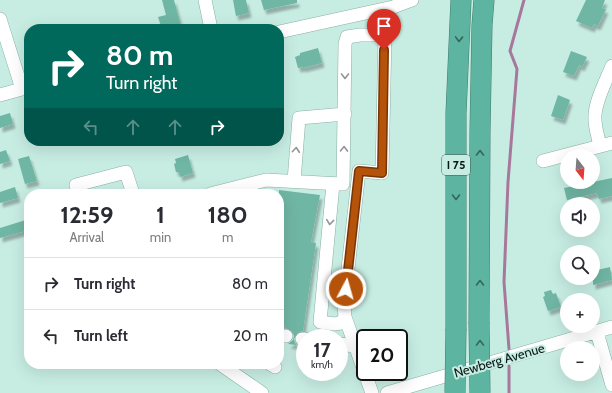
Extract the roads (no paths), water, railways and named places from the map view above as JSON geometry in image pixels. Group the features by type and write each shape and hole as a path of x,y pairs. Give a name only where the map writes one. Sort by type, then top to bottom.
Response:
{"highway":[{"name":"I 75","path":"455,393 456,113 461,0"},
{"name":"I 75","path":"480,393 480,131 482,24 484,0"}],"street":[{"path":"205,0 210,24"},
{"path":"284,31 393,7 412,0"},
{"path":"358,15 360,35"},
{"path":"0,19 24,85"},
{"path":"345,317 341,323 334,324 320,322 338,184 345,114 345,44 346,37 360,35 384,35 382,173 359,171 356,185 344,304 345,317 372,393"},
{"path":"543,161 606,145 595,126 595,114 612,66"},
{"path":"0,95 24,88"},
{"path":"294,181 299,118 345,114"},
{"path":"77,189 76,185 126,172 131,189"},
{"path":"237,189 266,180 356,185"},
{"name":"Newberg Avenue","path":"600,331 612,327"},
{"name":"Newberg Avenue","path":"387,393 594,333"},
{"path":"597,333 612,385"},
{"path":"348,345 355,346"},
{"path":"227,369 262,393"}],"waterway":[{"path":"509,349 504,282 508,182 517,69 510,51 524,0"},
{"path":"509,366 509,393"}]}
